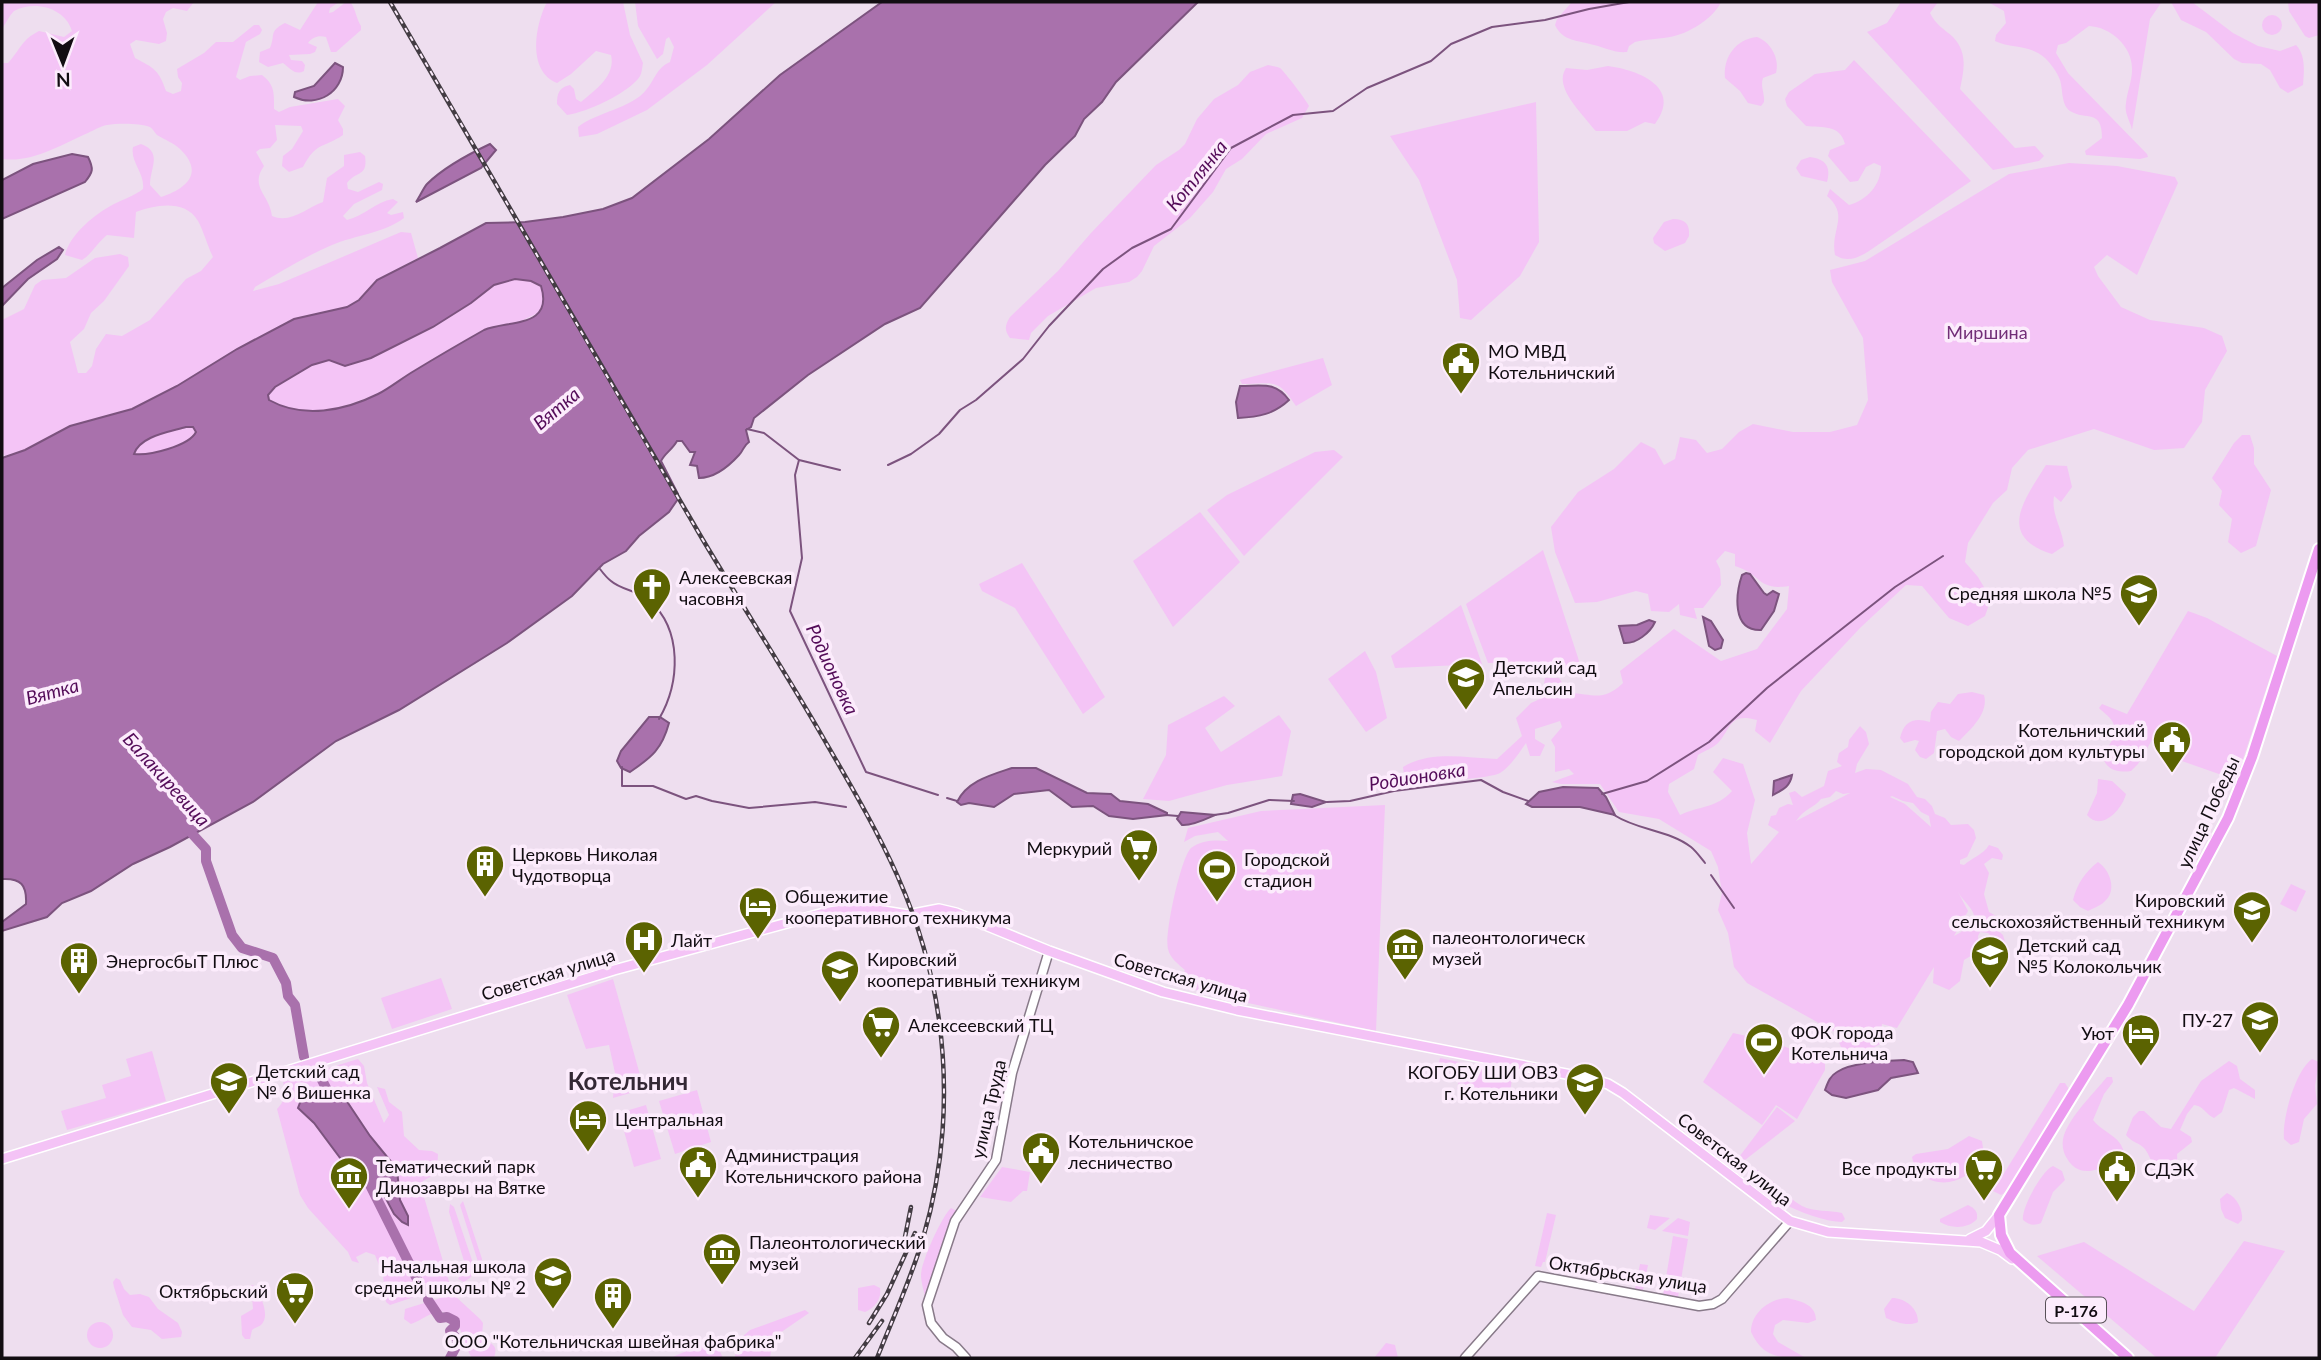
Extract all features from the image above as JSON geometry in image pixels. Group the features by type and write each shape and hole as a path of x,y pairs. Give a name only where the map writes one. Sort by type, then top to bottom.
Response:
{"highway":[{"name":"улица Победы","path":"2000,1215 2128,1005 2228,818 2252,757 2319,549"},
{"name":"Р-176","path":"2000,1215 2001,1235 2010,1254 2128,1358"}],"main road":[{"name":"Советская улица","path":"2,1159 614,970 738,935 849,908 874,908 908,915 939,909 956,913 1049,951 1163,992 1205,1003 1608,1084 1633,1100 1790,1221 1828,1232 1965,1240 1990,1244 2021,1265"},
{"name":"улица Победы","path":"1986,1231 2000,1215"},
{"name":"Советская улица","path":"1965,1240 1986,1231"}],"street":[{"name":"улица Труда","path":"966,1358 943,1338 931,1323 927,1305 955,1221 996,1160 1012,1073 1049,951"},
{"name":"Октябрьская улица","path":"1465,1358 1538,1276 1699,1306 1713,1304 1722,1299 1790,1221"}],"green space":[{"path":"2,2 194,2 187,11 173,8 166,12 163,19 166,41 159,44 136,40 130,44 135,58 155,70 166,91 173,94 181,91 182,83 177,69 204,53 216,42 233,42 254,25 259,25 262,30 260,34 246,42 236,77 240,80 262,75 272,86 274,109 279,112 290,107 338,99 345,106 338,120 343,135 316,149 303,167 289,172 282,166 283,156 292,149 303,131 301,126 275,125 277,140 270,148 256,152 264,166 260,173 259,186 272,216 292,217 323,202 327,178 344,166 344,155 360,152 365,156 365,167 347,183 348,189 358,192 379,182 383,184 382,190 354,204 343,216 347,220 353,218 393,199 398,202 387,213 391,215 403,212 404,218 388,227 322,249 255,287 253,291 279,284 401,232 411,233 418,258 377,280 359,300 347,307 294,319 132,409 70,426 25,450 5,456 2,453 2,320 24,309 35,285 42,280 66,278 95,258 120,254 128,257 129,266 104,301 91,313 84,329 70,342 78,373 86,373 92,366 96,349 106,334 122,336 150,320 186,279 201,271 213,257 200,225 192,214 185,209 169,206 136,212 134,238 107,235 82,260 65,255 72,240 91,219 143,189 133,147 141,144 152,151 154,161 150,185 161,197 185,185 192,173 191,166 180,149 157,135 150,127 129,124 102,126 35,156 2,159 2,63 8,63 25,41 39,31 64,37 72,31 63,17 40,6 14,11 2,29"},
{"path":"318,2 339,2 330,8 329,13 346,2 351,3 361,30 336,52 331,52 326,37 321,36 308,43 317,47 315,52 289,55 291,60 302,61 305,65 304,71 298,73 283,63 268,67 259,62 260,52 270,48 276,29 285,23 300,30"},
{"path":"547,2 623,2 630,35 643,63 638,79 606,102 567,115 557,104 559,91 570,85 574,89 576,99 581,102 607,76 612,63 611,55 596,51 557,83 547,77 541,69 536,47 539,23"},
{"path":"635,2 776,2 707,65 647,110 597,134 579,137 578,127 640,96 659,71 670,62 674,47 669,37 666,39 663,54 657,59 638,26"},
{"path":"1572,2 1721,2 1706,20 1692,29 1670,37 1635,42 1629,46 1627,52 1622,52 1572,40 1558,31 1555,25 1557,19"},
{"path":"1901,2 1938,2 1930,13 1958,43 1963,55 1960,89 2015,148 2035,146 2044,156 2039,161 1993,170 1867,32 1887,23"},
{"path":"1988,2 2166,2 2161,3 2150,19 2132,130 2126,114 2132,74 2131,62 2125,46 2113,34 2089,26 2066,43 2058,45 2056,53 2068,73 2148,157 2140,159 2086,155 2085,151 2102,138 2099,123 2092,117 2076,114 2067,108 2059,77 2045,58 2033,51 1995,41 1996,35 2006,23 2004,11"},
{"path":"2171,2 2192,2 2233,33 2258,46 2280,51 2296,45 2303,59 2303,85 2288,93 2280,88 2270,70 2261,64 2242,63 2234,59 2206,32 2181,20"},
{"path":"2288,2 2319,2 2319,35 2309,38 2305,36 2289,11"},
{"path":"2272,15 2279,18 2282,25 2279,32 2272,35 2265,32 2262,25 2265,18"},
{"path":"1757,37 1770,47 1777,62 1776,73 1763,78 1764,102 1761,106 1748,103 1740,91 1725,78 1726,63 1732,50 1743,41"},
{"path":"1854,60 1971,181 1869,251 1848,259 1835,255 1838,217 1834,203 1827,196 1830,189 1849,205 1862,199 1876,185 1881,166 1874,163 1866,167 1858,181 1850,182 1828,156 1830,150 1845,144 1843,138 1830,128 1806,126 1787,106 1785,99 1789,92 1815,74 1845,70"},
{"path":"1268,65 1280,68 1309,106 1302,118 1266,134 1242,159 1226,169 1213,192 1190,218 1154,246 1137,277 1129,282 1096,288 1048,316 1031,333 1029,340 1010,338 1006,328 1010,317 1058,271 1156,165 1185,144 1197,119 1214,99 1238,85 1250,72"},
{"path":"1608,66 1643,76 1660,90 1664,100 1655,124 1645,122 1627,131 1596,131 1576,107 1563,83 1566,68 1587,70"},
{"path":"1536,102 1539,242 1520,276 1471,320 1460,318 1457,280 1419,180 1390,136"},
{"path":"1810,157 1826,165 1827,182 1801,176 1796,168 1801,160"},
{"name":"Миршина","path":"2069,163 2117,166 2175,177 2178,183 2137,275 2107,255 2094,267 2121,307 2150,320 2204,328 2222,336 2227,351 2205,390 2202,422 2184,448 2154,450 2094,429 2028,450 2012,468 2007,490 1993,503 1968,543 1965,562 1991,599 1985,616 1968,626 1949,618 1922,586 1906,585 1860,628 1801,691 1770,743 1755,731 1757,720 1736,720 1718,743 1698,755 1694,769 1669,784 1668,792 1680,815 1714,804 1732,791 1713,772 1723,758 1743,764 1755,800 1747,833 1751,864 1779,832 1768,825 1771,816 1776,815 1779,808 1793,805 1789,793 1795,791 1802,797 1824,786 1828,771 1842,766 1837,762 1839,753 1848,747 1849,740 1860,726 1866,732 1869,744 1857,764 1855,773 1866,769 1881,770 1908,784 1917,797 1925,799 1935,814 1945,818 1951,825 1968,824 1974,830 1976,838 1967,857 1960,860 1960,864 1964,865 1989,845 1998,848 2003,855 2002,860 1992,858 1984,864 1989,873 1984,894 1989,912 1998,917 2003,926 1996,929 2003,935 2006,945 2003,948 1988,933 1980,932 1979,947 1964,960 1960,981 1949,990 1933,983 1934,967 1897,1028 1882,1024 1880,1044 1860,1055 1841,1047 1835,1032 1747,983 1734,967 1728,933 1718,910 1722,893 1718,867 1711,851 1659,819 1619,812 1600,784 1552,782 1574,774 1569,769 1555,772 1555,747 1551,740 1562,727 1560,721 1535,729 1535,739 1545,745 1540,756 1530,756 1526,743 1508,767 1494,775 1405,782 1403,767 1425,758 1497,759 1522,736 1516,718 1531,703 1542,698 1545,678 1559,678 1569,693 1598,696 1610,693 1623,683 1620,671 1674,629 1721,661 1757,649 1787,609 1789,586 1765,584 1735,566 1735,554 1725,551 1716,561 1720,569 1721,585 1703,608 1694,608 1697,619 1680,615 1679,604 1669,612 1651,611 1648,594 1636,591 1597,602 1575,603 1555,552 1551,527 1578,492 1614,469 1641,442 1655,449 1664,465 1675,459 1680,437 1696,440 1707,453 1722,449 1739,432 1753,424 1793,432 1830,432 1857,425 1868,400 1863,338 1832,282 1830,270 1865,261 2009,174","holes":["1836,791 1850,793 1796,821 1821,799 1830,797","1890,797 1913,803 1929,816 1931,827 1905,804","1958,892 1974,915 1966,928 1954,936 1968,911"]},
{"path":"1673,219 1686,223 1689,236 1685,243 1665,251 1654,243 1653,238 1664,222"},
{"path":"515,279 531,281 541,286 544,300 540,312 409,374 378,394 321,411 303,411 279,406 269,400 268,395 275,387 312,365 329,360 345,366 371,358 433,327 494,285"},
{"path":"1323,358 1332,385 1296,406 1279,386 1268,383 1242,384 1240,380"},
{"path":"193,427 196,432 186,442 159,452 134,454 142,443 149,439"},
{"path":"2242,435 2250,435 2254,448 2254,464 2271,490 2256,546 2241,553 2228,542 2232,519 2219,505 2222,491 2212,478"},
{"path":"1334,450 1343,457 1244,556 1207,510 1227,495 1315,452"},
{"path":"2046,465 2067,466 2072,487 2061,502 2054,496 2054,509 2064,546 2052,554 2024,537 2020,527 2023,504"},
{"path":"1200,512 1240,562 1173,627 1133,561"},
{"path":"1543,550 1581,667 1562,675 1528,677 1530,662 1488,663 1466,604"},
{"path":"1022,563 1105,697 1083,714 1015,608 982,591 979,584"},
{"path":"1461,605 1482,664 1395,668 1391,656"},
{"path":"2188,611 2207,618 2277,656 2242,762 2242,772 2236,780 2179,760 2169,755 2164,745 2152,740 2131,771 2114,770 2105,762 2105,752 2115,731 2112,720 2099,708 2102,704 2127,714"},
{"path":"1365,651 1376,672 1387,718 1366,732 1328,679"},
{"path":"1972,692 1984,695 1984,708 1978,720 1959,741 1951,737 1945,729 1937,731 1934,753 1926,759 1920,757 1915,750 1919,741 1904,743 1900,738 1910,722 1930,722 1931,712 1938,702 1950,704 1958,694"},
{"path":"1224,696 1235,706 1205,728 1221,752 1279,715 1291,731 1282,776 1227,785 1169,801 1143,799 1166,755 1168,725"},
{"path":"2098,779 2112,781 2126,794 2116,812 2098,821 2087,815 2097,793"},
{"path":"1385,805 1376,1031 1207,994 1180,984 1185,970 1171,955 1167,941 1178,880 1191,848 1209,841 1228,841 1218,832 1195,836 1184,842 1188,828 1261,811"},
{"path":"2098,862 2109,875 2111,892 2102,903 2088,911 2073,900 2082,879"},
{"path":"2291,884 2306,891 2296,912 2280,904"},
{"path":"441,978 452,1009 392,1029 381,998"},
{"path":"613,979 644,1089 613,1098 615,1073 609,1045 586,1049 567,995"},
{"name":"ФОК города Котельнича","path":"1733,1033 1770,1041 1825,1062 1825,1070 1797,1119 1776,1105 1762,1125 1703,1082"},
{"path":"152,1051 166,1101 67,1130 61,1111 106,1098 102,1085 131,1076 126,1059"},
{"path":"1440,1058 1513,1073 1509,1098 1457,1089 1461,1072 1438,1066"},
{"path":"358,1059 364,1066 367,1083 384,1123 389,1115 377,1087 385,1089 389,1102 402,1112 404,1136 419,1150 438,1154 437,1173 423,1181 421,1187 450,1285 390,1305 386,1302 383,1275 375,1255 366,1252 356,1257 359,1263 352,1261 348,1252 308,1208 300,1195 277,1109 284,1096 283,1082"},
{"path":"2312,1059 2319,1062 2315,1086 2317,1104 2304,1119 2299,1142 2291,1145 2284,1139 2287,1108 2300,1074"},
{"path":"2229,1061 2237,1066 2240,1079 2255,1090 2255,1099 2234,1088 2229,1090 2222,1112 2214,1118 2194,1105 2180,1130 2191,1137 2192,1142 2177,1154 2178,1172 2159,1172 2145,1149 2126,1135 2133,1117 2139,1111 2144,1111 2161,1127 2171,1129 2201,1081"},
{"path":"2107,1077 2112,1077 2113,1082 2104,1094 2093,1120 2120,1143 2124,1154 2098,1169 2080,1170 2069,1162 2065,1155 2063,1139 2075,1115"},
{"path":"2060,1083 2065,1083 2070,1091 2009,1190 2001,1195 1993,1191"},
{"path":"697,1090 711,1142 675,1154 659,1101"},
{"path":"646,1105 661,1159 634,1167 619,1113"},
{"path":"1777,1107 1795,1121 1745,1160 1739,1157"},
{"path":"1969,1136 1982,1141 1984,1155 1965,1176 1949,1182 1933,1181 1915,1166 1912,1157 1916,1154 1948,1149"},
{"path":"2053,1166 2062,1171 2065,1180 2053,1192 2041,1223 2029,1224 2023,1220 2025,1207 2038,1182"},
{"path":"1002,1167 1030,1172 1027,1191 1023,1191 1011,1202 980,1197"},
{"path":"1747,1167 1761,1172 1802,1206 1842,1213 1845,1219 1842,1222 1831,1221 1786,1205 1760,1187"},
{"path":"2227,1193 2240,1208 2242,1220 2238,1224 2225,1218 2221,1209 2220,1199"},
{"path":"463,1201 482,1266 479,1265 460,1205"},
{"path":"450,1204 454,1207 474,1266 471,1277 464,1282 458,1279 463,1271 464,1261 449,1212"},
{"path":"1968,1205 1977,1214 1977,1219 1969,1225 1949,1226 1940,1222 1940,1219"},
{"path":"951,1208 957,1211 936,1265 928,1297 925,1297 922,1269 928,1250"},
{"path":"1547,1213 1556,1215 1545,1262 1541,1267 1535,1266"},
{"path":"1650,1215 1670,1218 1655,1230 1647,1228"},
{"path":"1678,1218 1690,1222 1688,1236 1662,1231"},
{"path":"1673,1236 1688,1239 1678,1297 1663,1295"},
{"path":"2244,1241 2285,1251 2215,1358 2157,1358 2037,1256 2084,1242 2194,1311"},
{"path":"1640,1264 1648,1265 1643,1290 1635,1289"},
{"path":"116,1278 130,1295 149,1297 158,1309 178,1323 181,1337 162,1339 151,1330 132,1327 123,1315 113,1282"},
{"path":"251,1285 255,1286 264,1306 265,1316 261,1325 252,1330 250,1339 245,1339 242,1335 241,1316 253,1309"},
{"path":"874,1285 880,1288 877,1302 865,1312 858,1310 858,1288"},
{"path":"450,1295 455,1296 483,1323 482,1336 495,1347 494,1358 472,1358 457,1323 447,1313 438,1312 411,1324 404,1319 405,1309"},
{"path":"1787,1298 1810,1307 1816,1320 1808,1323 1783,1320 1775,1325 1773,1334 1778,1342 1806,1358 1773,1355 1761,1347 1751,1332 1754,1319 1762,1308"},
{"path":"1892,1298 1910,1305 1916,1312 1918,1322 1906,1324 1886,1318 1884,1309"},
{"path":"805,1310 809,1313 777,1335 772,1343 770,1358 735,1358 736,1342 750,1330"},
{"path":"100,1322 109,1326 113,1335 109,1344 100,1348 91,1344 87,1335 91,1326"},
{"path":"708,1342 717,1345 723,1358 670,1358"},
{"path":"1386,1343 1395,1345 1398,1358 1374,1358"}],"water":[{"name":"Вятка","path":"882,2 1198,2 1116,82 1102,102 1084,119 1075,136 1045,165 920,308 885,324 808,375 754,418 751,427 746,430 749,442 735,459 716,474 699,478 697,466 690,465 695,452 690,452 682,441 677,441 661,461 678,499 669,512 639,536 626,551 603,564 572,596 507,643 399,710 336,741 253,802 133,864 91,891 62,903 47,917 2,931 2,922 26,904 26,897 24,887 18,881 2,879 2,458 25,450 70,426 132,409 294,319 347,307 359,300 377,280 486,223 563,217 603,209 632,198 709,139 780,75","holes":["515,279 531,281 541,286 543,300 541,309 535,316 484,330 378,394 351,405 309,411 282,406 269,400 268,395 275,387 312,365 329,360 345,366 371,358 433,327 494,285","193,427 196,432 185,442 158,452 134,454 137,448 149,439"]},
{"path":"335,63 343,67 342,76 339,84 327,96 311,100 294,97 295,92 314,86"},
{"path":"490,144 496,150 481,168 416,202 433,178"},
{"path":"72,154 88,157 90,161 92,170 85,182 2,219 2,180 33,164"},
{"path":"59,247 63,250 57,259 28,279 2,306 2,288 37,260"},
{"path":"1240,386 1273,387 1289,400 1266,414 1238,418 1236,402"},
{"path":"1750,574 1767,595 1773,591 1779,594 1774,611 1761,630 1751,629 1740,618 1737,601 1742,575"},
{"path":"1703,617 1711,621 1723,640 1721,648 1715,650 1709,646"},
{"path":"1649,620 1655,622 1646,634 1638,640 1624,643 1619,626 1637,625"},
{"path":"649,717 660,717 669,723 666,732 655,752 630,772 621,768 617,761 621,751"},
{"path":"1012,768 1036,768 1087,793 1111,794 1120,801 1148,804 1167,815 1133,819 1109,816 1093,806 1072,807 1049,790 1014,794 994,807 969,803 961,805 957,802 973,784"},
{"path":"1792,775 1787,785 1773,795 1774,781"},
{"path":"1563,787 1598,788 1615,815 1580,807 1532,807 1526,804 1539,792"},
{"path":"1300,794 1326,802 1312,807 1291,804 1293,795"},
{"path":"1181,812 1215,815 1182,825 1177,819"},
{"path":"1904,1060 1913,1062 1918,1073 1891,1078 1878,1090 1846,1098 1832,1095 1825,1090 1833,1075 1843,1069 1869,1063"},
{"path":"333,1092 346,1100 397,1169 400,1200 408,1216 408,1225 394,1214 384,1195 358,1182 314,1123 298,1108 301,1100"}],"waterway":[{"name":"Котлянка","path":"888,465 911,454 939,434 960,410 976,400 1023,359 1049,326 1103,269 1132,248 1171,229 1231,148 1293,115 1333,111 1367,88 1431,61 1451,44 1492,27 1545,20 1629,2"},
{"name":"Котлянка","path":"747,429 764,433 799,460 840,470"},
{"name":"Родионовка","path":"799,460 795,475 802,558 790,611 866,772 938,795"},
{"name":"Родионовка","path":"1602,794 1647,781 1709,742 1767,688 1895,587 1943,556"},
{"path":"600,569 615,584 649,600 668,626 673,641 674,673 666,705 659,719"},
{"path":"622,767 622,786 653,786 686,799 696,796 749,808 815,802 846,807"},
{"name":"Родионовка","path":"1327,802 1350,801 1394,791 1481,780 1528,801"},
{"name":"Родионовка","path":"947,798 957,801"},
{"name":"Родионовка","path":"1214,815 1269,800 1294,801"},
{"name":"Родионовка","path":"1166,815 1178,816"},
{"path":"1614,815 1682,841 1705,863"},
{"name":"Балакиревица","path":"185,826 206,849 206,861 232,935 242,948 273,958 286,983 288,996 295,1005 304,1057"},
{"path":"1711,875 1734,908"},
{"name":"Балакиревица","path":"317,1070 334,1104"},
{"name":"Балакиревица","path":"367,1179 423,1291"},
{"name":"Балакиревица","path":"428,1300 440,1318 447,1317 455,1321 455,1326 450,1331 459,1341 450,1358"}],"railway":[{"path":"390,2 663,473 845,775 881,841 911,908 932,980 939,1020 944,1075 943,1130 936,1185 923,1238 877,1358"},
{"path":"903,1247 911,1207"},
{"path":"869,1323 887,1294 915,1233"},
{"path":"855,1358 882,1321"}],"place":[{"name":"МО МВД Котельничский","path":"1461,395"},
{"name":"Алексеевская часовня","path":"652,621"},
{"name":"Средняя школа №5","path":"2139,627"},
{"name":"Детский сад Апельсин","path":"1466,711"},
{"name":"Котельничский городской дом культуры","path":"2172,774"},
{"name":"Меркурий","path":"1139,882"},
{"name":"Церковь Николая Чудотворца","path":"485,898"},
{"name":"Городской стадион","path":"1217,903"},
{"name":"Общежитие кооперативного техникума","path":"758,940"},
{"name":"Кировский сельскохозяйственный техникум","path":"2252,944"},
{"name":"Лайт","path":"644,974"},
{"name":"палеонтологическ музей","path":"1405,981"},
{"name":"Детский сад №5 Колокольчик","path":"1990,989"},
{"name":"ЭнергосбыТ Плюс","path":"79,995"},
{"name":"Кировский кооперативный техникум","path":"840,1003"},
{"name":"ПУ-27","path":"2260,1054"},
{"name":"Алексеевский ТЦ","path":"881,1059"},
{"name":"Уют","path":"2141,1067"},
{"name":"ФОК города Котельнича","path":"1764,1076"},
{"name":"Детский сад № 6 Вишенка","path":"229,1115"},
{"name":"КОГОБУ ШИ ОВЗ г. Котельники","path":"1585,1116"},
{"name":"Центральная","path":"588,1153"},
{"name":"Котельничское лесничество","path":"1041,1185"},
{"name":"Администрация Котельничского района","path":"698,1199"},
{"name":"Все продукты","path":"1984,1202"},
{"name":"СДЭК","path":"2117,1203"},
{"name":"Тематический парк Динозавры на Вятке","path":"349,1210"},
{"name":"Палеонтологический музей","path":"722,1286"},
{"name":"Начальная школа средней школы № 2","path":"553,1310"},
{"name":"Октябрьский","path":"295,1325"},
{"name":"ООО \"Котельничская швейная фабрика\"","path":"613,1330"}],"district":[{"name":"Котельнич","path":"628,1080"}]}
